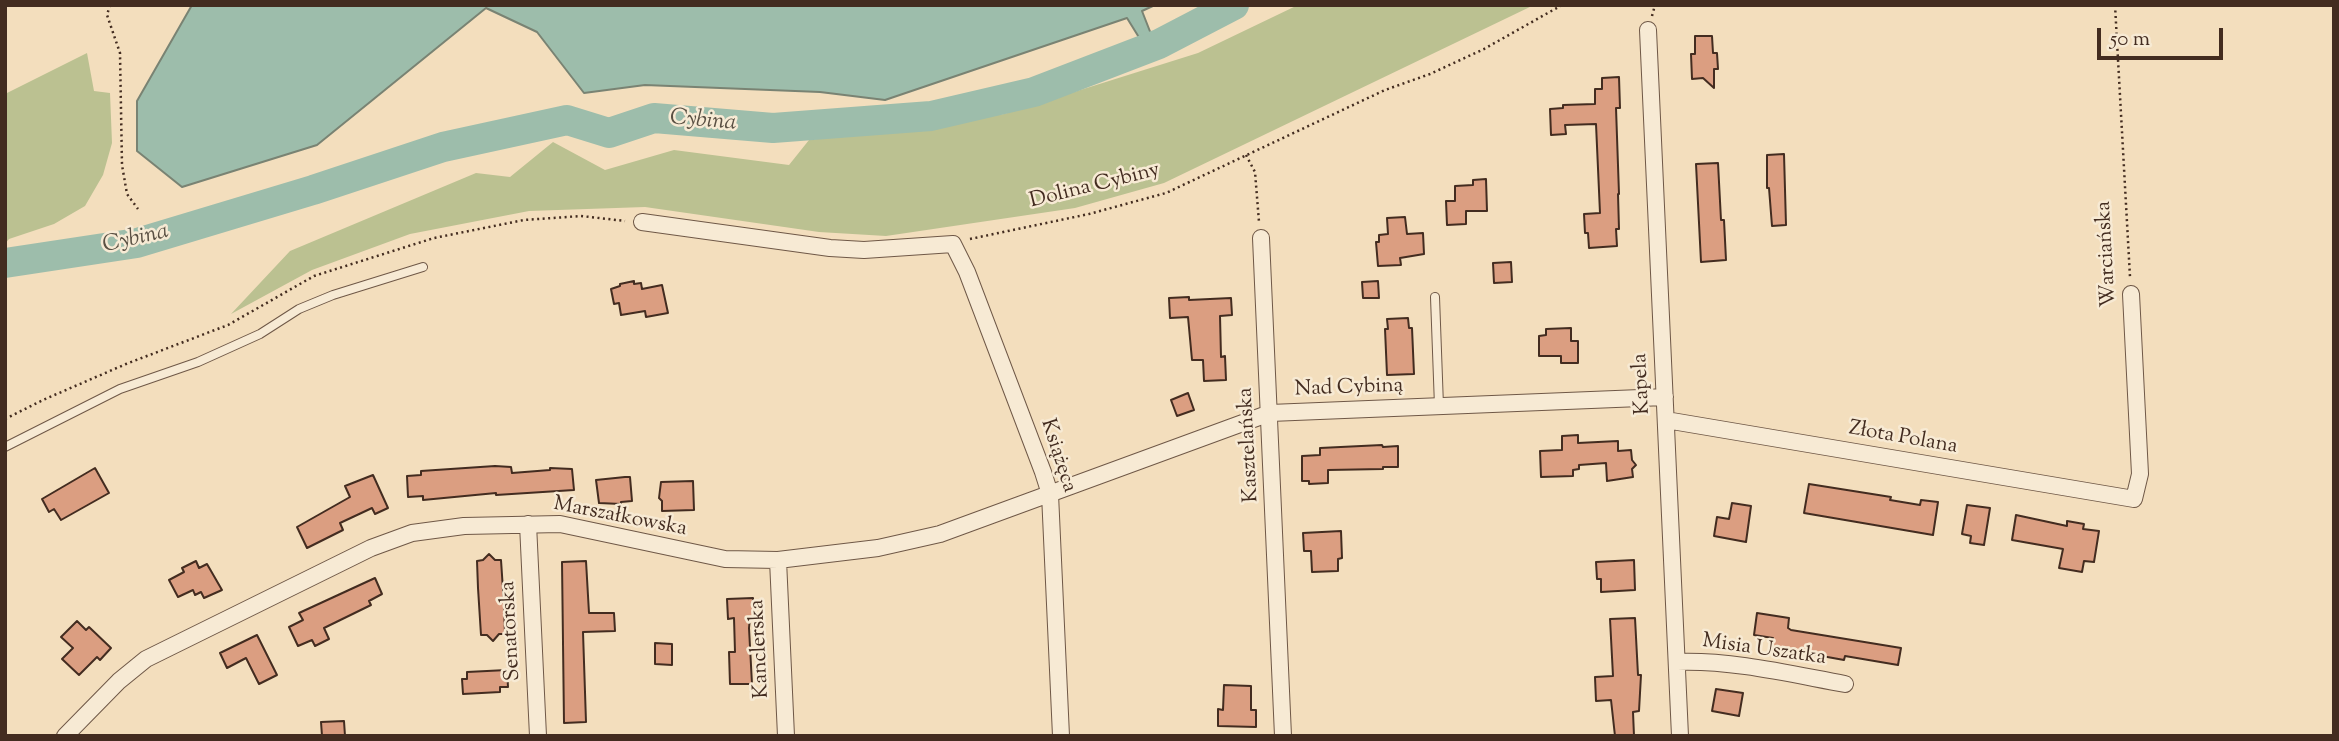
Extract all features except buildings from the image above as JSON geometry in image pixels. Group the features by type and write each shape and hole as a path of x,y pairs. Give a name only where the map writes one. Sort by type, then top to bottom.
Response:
{"street":[{"name":"Kapela","path":"1648,30 1680,736"},
{"path":"642,222 830,248 864,250 954,244"},
{"name":"Kasztelańska","path":"1261,237 1283,736"},
{"name":"Książęca","path":"954,244 972,284 1050,494 1061,736"},
{"name":"Warciańska","path":"2131,294 2140,474 2134,499"},
{"name":"Nad Cybiną","path":"1050,494 1270,413 1665,397"},
{"name":"Złota Polana","path":"1666,420 2134,499"},
{"name":"Marszałkowska","path":"65,736 118,681 146,659 371,548 412,533 464,526 560,524 726,559 778,560 878,548 940,534 1050,494"},
{"name":"Senatorska","path":"528,524 538,736"},
{"name":"Kanclerska","path":"778,560 786,736"},
{"name":"Misia Uszatka","path":"1677,662 1738,665 1845,684"}],"lane":[{"path":"5,447 120,388 198,362 260,334 299,309 333,295 423,267"},
{"path":"1435,297 1439,406"}],"path":[{"path":"110,5 107,16 120,53 122,165 127,194 138,209"},
{"name":"Dolina Cybiny","path":"954,244 1089,214 1166,193 1385,90 1430,74 1485,49 1562,5"},
{"name":"Warciańska","path":"2115,5 2131,294"},
{"path":"1246,155 1255,172 1261,237"}],"shaded area":[{"path":"192,5 1155,5 1142,11 1151,34 1140,39 1127,18 885,100 820,92 645,85 584,93 537,32 486,8 317,145 182,187 137,151 137,101"},
{"path":"1298,5 1534,5 1164,183 1075,208 886,236 819,232 645,207 529,211 410,234 312,270 231,314 290,251 476,173 510,177 553,142 605,170 674,150 789,165 809,140 1004,114 1198,53"},
{"path":"87,53 94,91 110,93 112,143 103,175 85,206 54,224 9,239 5,244 5,94"}],"waterway":[{"name":"Cybina","path":"5,263 137,243 313,190 443,147 567,120 609,133 654,118 773,128 931,116 1034,92 1159,44 1234,5"}]}
